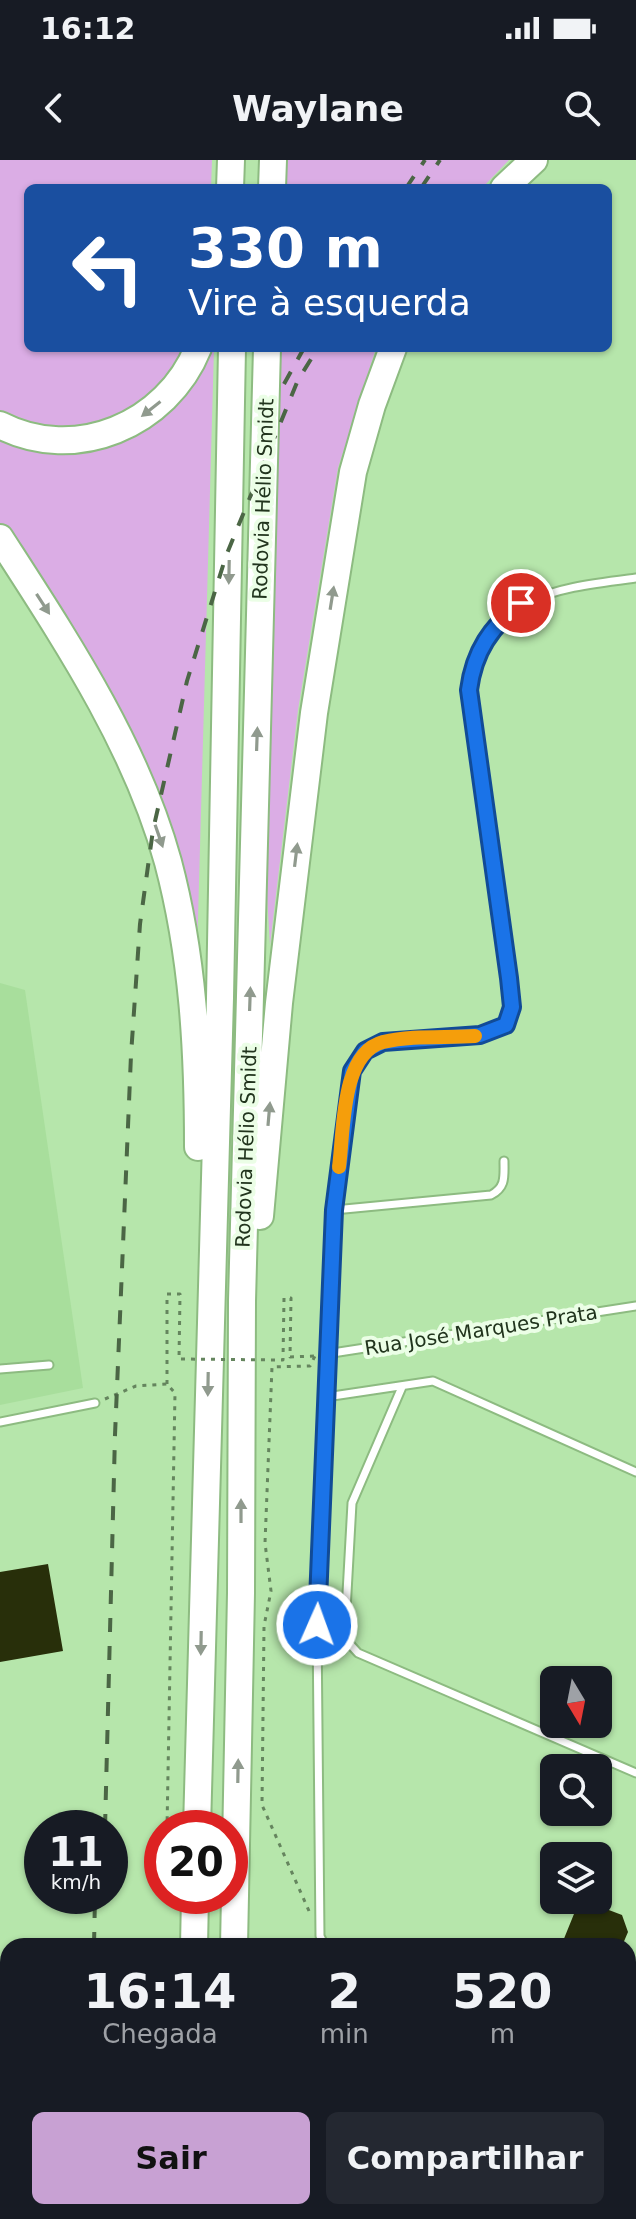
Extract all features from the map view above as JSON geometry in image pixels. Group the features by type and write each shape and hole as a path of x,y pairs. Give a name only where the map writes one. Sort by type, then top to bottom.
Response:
{"highway":[{"path":"230,184 231,160"},
{"path":"272,184 273,160"},
{"path":"508,184 534,160"},
{"path":"0,425 38,439 88,440 107,434 136,420 165,398 187,373 196,352"},
{"name":"Rodovia Hélio Smidt","path":"197,1810 220,982 232,352"},
{"name":"Rodovia Hélio Smidt","path":"236,1810 242,1301 267,352"},
{"path":"242,1301 255,1249 261,1205 296,857 336,572 353,472 392,352"},
{"path":"0,538 57,626 108,718 151,811 168,860 191,974 195,1013 198,1198 209,1306"},
{"path":"194,1938 195,1914"},
{"name":"Rodovia Hélio Smidt","path":"234,1938 235,1914"},
{"path":"237,1914 241,1938"}],"lane":[{"path":"320,1936 317,1625 326,1354 334,1210 352,1071 365,1051 394,1040 480,1035 506,1025 510,1018 509,978 469,690 471,671 493,628 521,603 578,586 636,578"},
{"path":"334,1210 491,1195 501,1189 504,1161"},
{"name":"Rua José Marques Prata","path":"326,1354 636,1306"},
{"path":"0,1369 49,1365"},
{"path":"326,1397 433,1381 636,1472"},
{"path":"402,1387 352,1503 345,1629 348,1642 358,1653 636,1773"},
{"path":"0,1422 95,1403"}],"path":[{"path":"167,1810 175,1393 167,1384 167,1294 180,1294 179,1359 283,1360 284,1298 291,1298 290,1357 314,1356 310,1366 272,1367 265,1543 271,1591 264,1626 262,1805 320,1936"},
{"path":"95,1403 136,1386 167,1384"}],"shaded area":[{"path":"0,160 212,160 211,184 24,184 24,352 186,352 158,391 116,419 68,430 0,410"},
{"path":"286,160 509,160 486,184 285,184"},
{"path":"204,352 214,352 197,954 172,857 0,527 0,434 96,445"},
{"path":"279,352 375,352 338,468 298,710 270,945 262,815"},
{"path":"0,983 25,990 83,1388 0,1405"}],"building":[{"path":"48,1564 63,1651 0,1662 0,1572"},
{"path":"612,1911 622,1915 628,1932 625,1938 564,1938 574,1914 612,1914"}],"railway":[{"path":"409,184 425,160"},
{"path":"424,184 440,160"},
{"path":"284,384 302,352"},
{"path":"105,1810 115,1435 131,1055 140,924 153,830 187,681 226,556 298,380 316,352"},
{"path":"94,1938 95,1914"}],"slow traffic":[{"path":"339,1167 352,1071 365,1051 394,1040 475,1036"}],"route":[{"path":"317,1625 334,1210 352,1071 365,1051 383,1042 480,1035 506,1025 510,1018 509,978 469,690 471,671 484,641 493,628 521,603"}]}
